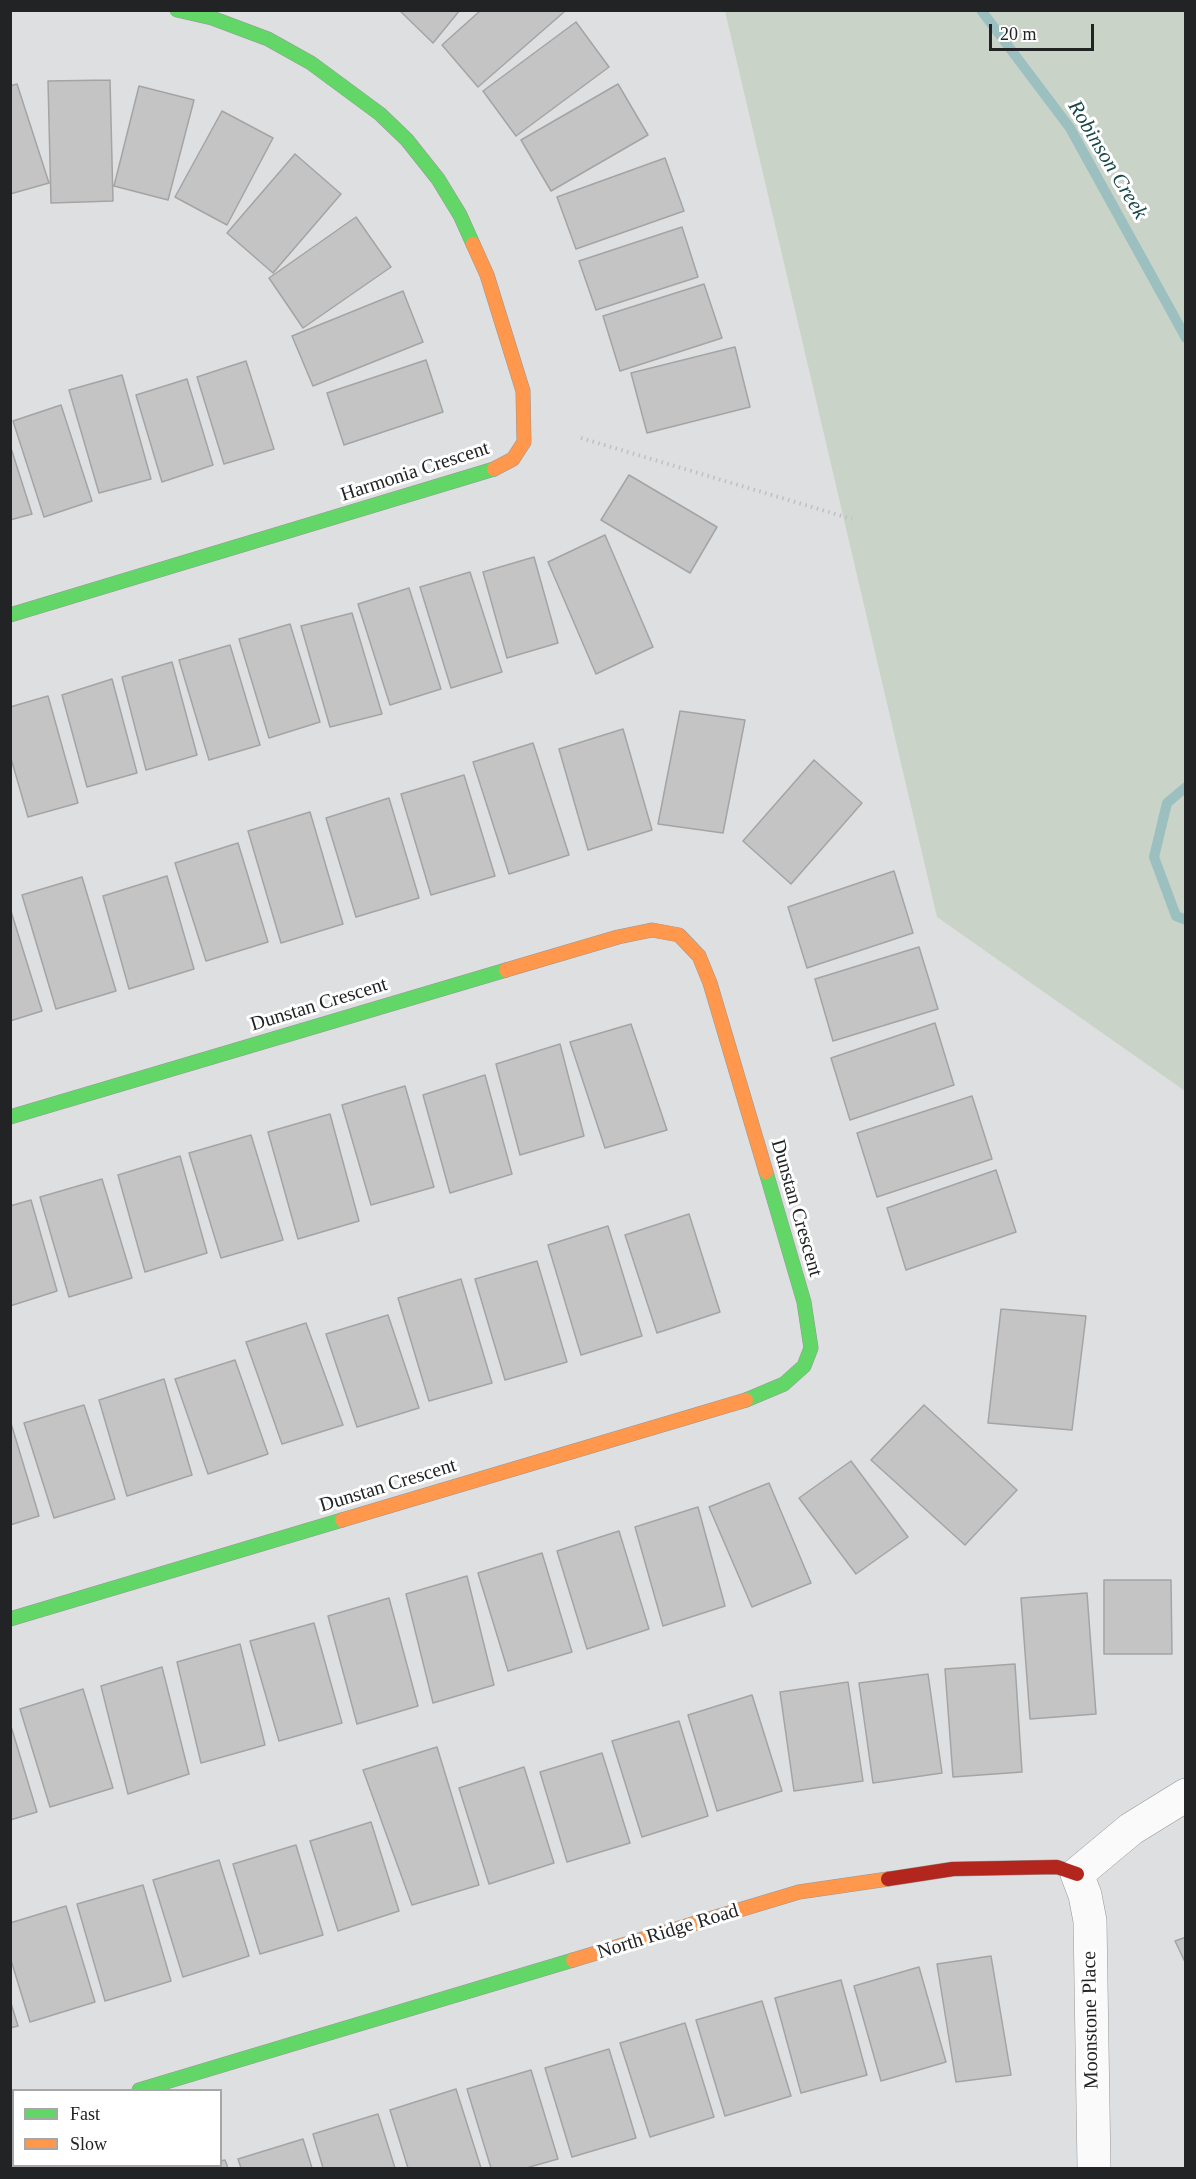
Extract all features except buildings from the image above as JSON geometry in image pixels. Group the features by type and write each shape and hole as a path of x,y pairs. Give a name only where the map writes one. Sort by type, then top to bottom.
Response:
{"street":[{"name":"Harmonia Crescent","path":"10,615 491,471 513,459 524,442 523,392 487,275 460,215 438,179 406,140 380,114 311,63 268,39 212,18 177,10"},
{"name":"Dunstan Crescent","path":"10,1117 618,937 652,930 679,935 699,956 710,983 804,1302 810,1328 811,1348 804,1366 784,1384 752,1398 10,1619"},
{"path":"1077,1874 1131,1829 1185,1795"},
{"name":"North Ridge Road","path":"146,2089 799,1892 953,1869 1058,1867 1077,1874"},
{"name":"Moonstone Place","path":"1077,1874 1085,1895 1090,1921 1094,2169"}],"path":[{"path":"581,438 852,519"}],"shaded area":[{"path":"725,11 1185,11 1185,1091 937,917"}],"waterway":[{"name":"Robinson Creek","path":"981,10 1070,128 1186,338"},
{"name":"Robinson Creek","path":"1186,787 1167,803 1154,857 1176,916 1186,920"}],"traffic: fast":[{"path":"177,10 212,18 268,39 311,63 380,114 407,140 438,179 460,215 473,244"},
{"path":"10,615 494,469"},
{"path":"10,1117 506,970"},
{"path":"746,1400 784,1384 804,1366 811,1348 804,1302 766,1172"},
{"path":"10,1619 342,1520"},
{"path":"142,2089 573,1960"}],"traffic: slow":[{"path":"473,244 487,275 523,391 524,442 513,459 494,469"},
{"path":"506,970 618,937 652,930 679,935 699,956 710,983 766,1172"},
{"path":"342,1520 746,1400"},
{"path":"573,1960 799,1892 888,1879"}],"traffic: jam":[{"path":"888,1879 953,1869 1057,1867 1077,1874"}]}
